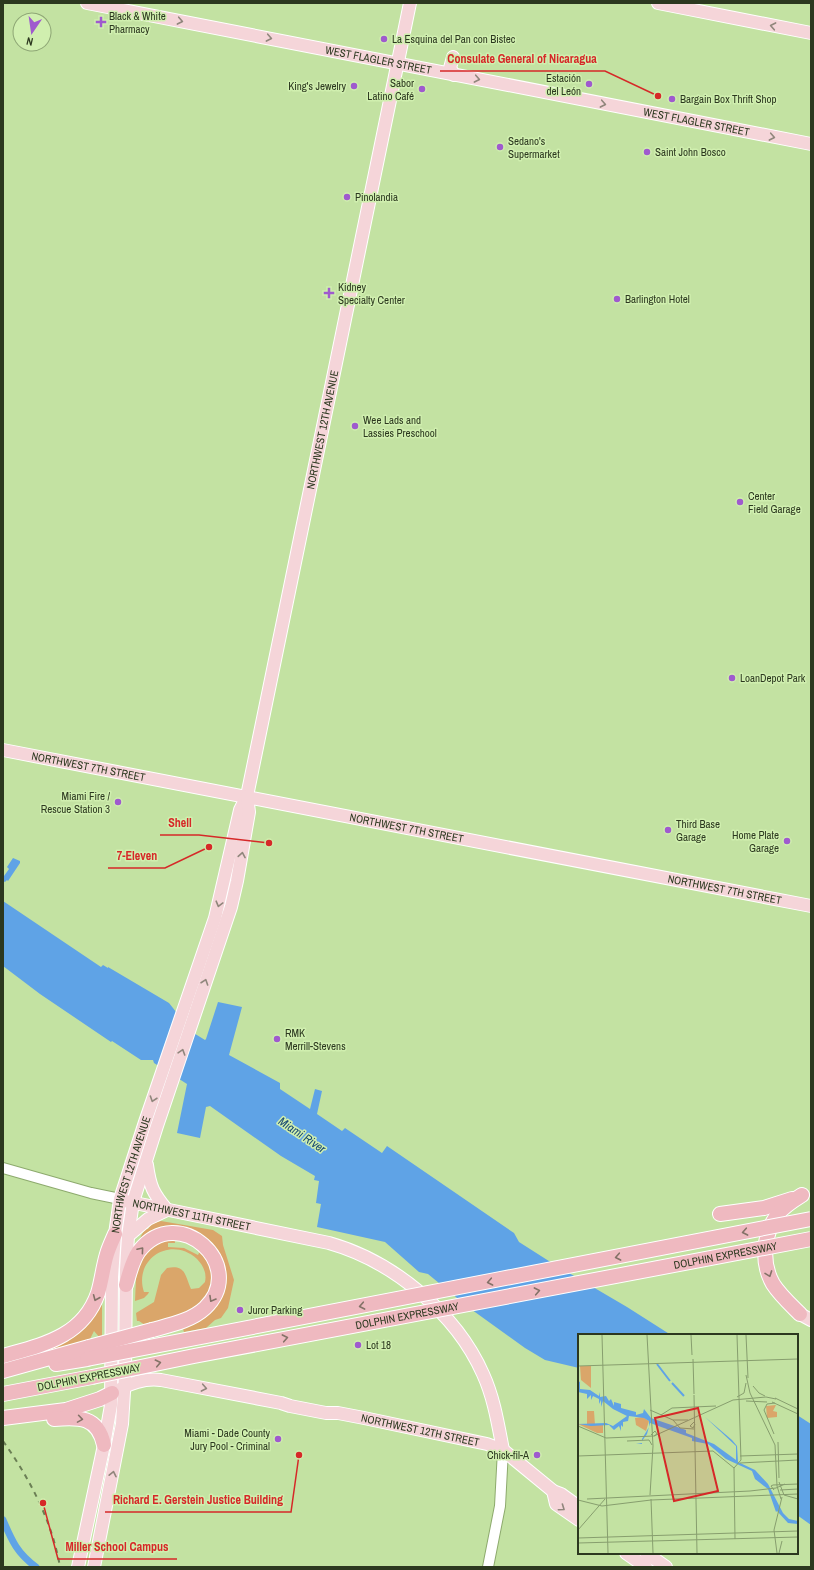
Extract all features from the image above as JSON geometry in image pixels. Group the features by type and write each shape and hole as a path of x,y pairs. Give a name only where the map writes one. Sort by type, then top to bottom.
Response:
{"highway":[{"path":"720,1214 764,1208 807,1194"},
{"path":"805,1317 776,1288 769,1274 765,1261 766,1244 770,1226 779,1213 807,1194"},
{"name":"DOLPHIN EXPRESSWAY","path":"3,1372 88,1353 811,1219"},
{"path":"88,1353 152,1330 187,1320 201,1312 208,1305 215,1292 218,1278 217,1268 211,1254 199,1241 190,1236 172,1234 162,1235 150,1241 138,1252 126,1285"},
{"path":"3,1356 54,1340 68,1333 78,1324 88,1312 96,1298 107,1253 121,1235"},
{"name":"DOLPHIN EXPRESSWAY","path":"3,1394 194,1356 811,1239"},
{"path":"8,1418 66,1410 100,1399 112,1393"},
{"path":"8,1418 38,1420 82,1419 90,1422 99,1430 104,1444"}],"main road":[{"name":"WEST FLAGLER STREET","path":"87,3 811,144"},
{"name":"NORTHWEST 12TH AVENUE","path":"78,1567 104,1444 112,1393 111,1300 121,1235 157,1126 216,931 240,810 247,796 410,3"},
{"path":"658,3 811,33"},
{"path":"453,57 450,68 454,75"},
{"name":"NORTHWEST 7TH STREET","path":"3,750 811,906"},
{"name":"NORTHWEST 12TH AVENUE","path":"94,1567 118,1450 125,1386 126,1285 121,1235 120,1199 145,1122 216,931"},
{"path":"121,1235 148,1218 167,1210 152,1190 149,1183 146,1161"},
{"name":"NORTHWEST 11TH STREET","path":"120,1199 321,1241 358,1254 381,1265 402,1278 427,1298 458,1333 474,1357 487,1383 496,1416 502,1450"},
{"name":"NORTHWEST 12TH STREET","path":"112,1393 138,1381 154,1379 282,1403 326,1413 338,1413 477,1441 492,1445 502,1450 553,1491"},
{"path":"477,1441 488,1436 496,1416"},
{"path":"553,1491 561,1494 578,1505"},
{"path":"553,1491 556,1504 578,1519"},
{"path":"627,1554 646,1567"},
{"path":"647,1554 666,1567"}],"street":[{"name":"NORTHWEST 11TH STREET","path":"3,1168 91,1193 120,1199"},
{"path":"488,1567 500,1506 502,1450"}],"shaded area":[{"path":"161,1221 213,1230 222,1236 223,1245 234,1280 228,1308 221,1318 215,1320 206,1328 184,1332 182,1326 218,1296 199,1236 139,1244 145,1229 148,1229 151,1224"},
{"path":"175,1237 175,1243 168,1243 168,1247 184,1248 198,1255 200,1251 186,1242 207,1253 214,1286 199,1308 148,1327 137,1321 136,1313 154,1302 161,1275 167,1268 173,1267 181,1269 186,1276 191,1289 199,1288 205,1282 204,1269 197,1259 187,1252 176,1249 166,1250 157,1254 149,1261 144,1270 142,1280 144,1292 149,1292 144,1298 135,1301 138,1266 149,1245"},
{"path":"97,1303 102,1305 102,1339 94,1331 88,1343 3,1364 3,1360 48,1346"}],"water":[{"path":"13,858 20,861 20,863 8,881 7,880 5,882 3,881 3,875 4,876 9,869 7,867"},
{"name":"Miami River","path":"3,901 101,967 103,965 108,967 169,1003 192,1032 205,1040 218,1002 242,1007 229,1055 280,1083 280,1089 310,1109 315,1089 322,1091 317,1114 342,1131 345,1128 382,1153 387,1146 514,1233 519,1242 669,1334 578,1334 578,1368 545,1360 525,1348 468,1307 428,1274 419,1272 385,1242 317,1227 321,1204 316,1203 319,1181 314,1180 315,1176 281,1156 210,1106 206,1107 200,1138 177,1133 187,1084 154,1063 153,1060 141,1060 112,1041 111,1042 40,994 3,966"},
{"path":"798,1416 811,1424 811,1525 798,1516"}],"waterway":[{"path":"3,1520 9,1534 20,1552 36,1567"}],"railway":[{"path":"3,1441 13,1455 39,1501 52,1533 60,1567"}],"place":[{"name":"Black & White Pharmacy","path":"101,22"},
{"name":"La Esquina del Pan con Bistec","path":"384,39"},
{"name":"Estación del León","path":"589,84"},
{"name":"King's Jewelry","path":"354,86"},
{"name":"Sabor Latino Café","path":"422,89"},
{"name":"Consulate General of Nicaragua","path":"658,96"},
{"name":"Bargain Box Thrift Shop","path":"672,99"},
{"name":"Sedano's Supermarket","path":"500,147"},
{"name":"Saint John Bosco","path":"647,152"},
{"name":"Pinolandia","path":"347,197"},
{"name":"Kidney Specialty Center","path":"329,293"},
{"name":"Barlington Hotel","path":"617,299"},
{"name":"Wee Lads and Lassies Preschool","path":"355,426"},
{"name":"Center Field Garage","path":"740,502"},
{"name":"LoanDepot Park","path":"732,678"},
{"name":"Miami Fire / Rescue Station 3","path":"118,802"},
{"name":"Third Base Garage","path":"668,830"},
{"name":"Home Plate Garage","path":"787,841"},
{"name":"Shell","path":"269,843"},
{"name":"7-Eleven","path":"209,847"},
{"name":"RMK Merrill-Stevens","path":"277,1039"},
{"name":"Juror Parking","path":"240,1310"},
{"name":"Lot 18","path":"358,1345"},
{"name":"Miami - Dade County Jury Pool - Criminal","path":"278,1439"},
{"name":"Richard E. Gerstein Justice Building","path":"299,1455"},
{"name":"Chick-fil-A","path":"537,1455"},
{"name":"Miller School Campus","path":"43,1503"}]}
